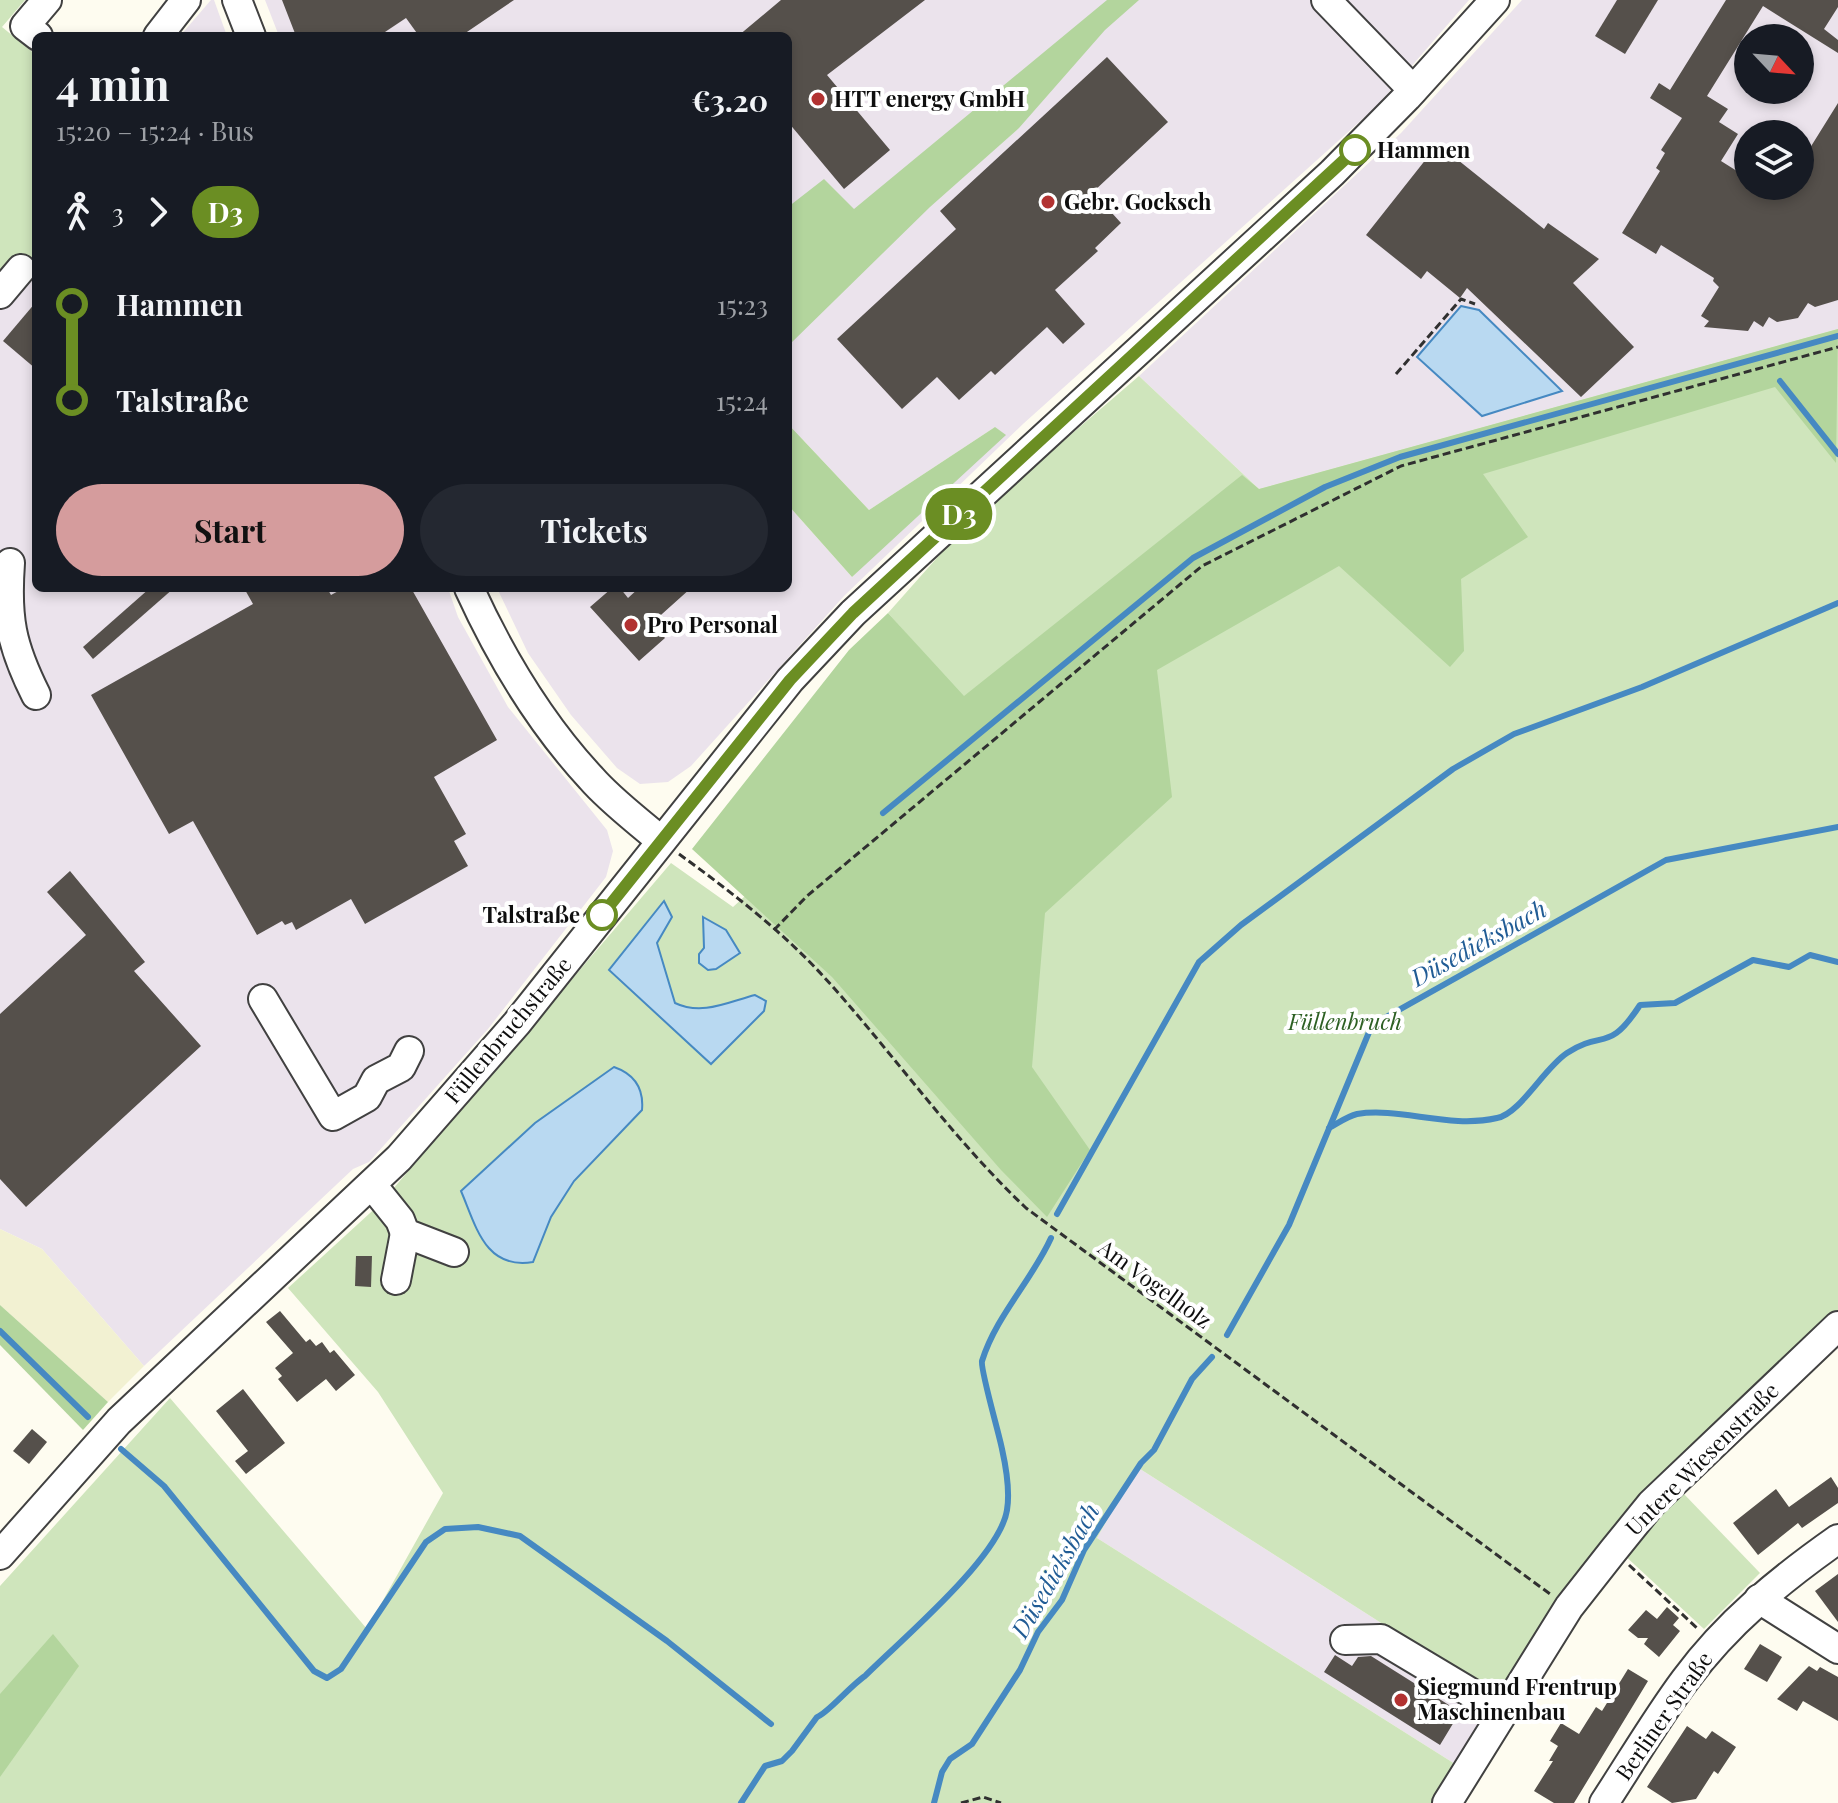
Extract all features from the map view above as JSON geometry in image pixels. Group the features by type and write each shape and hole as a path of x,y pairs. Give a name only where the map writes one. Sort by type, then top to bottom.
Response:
{"street":[{"path":"33,32 25,26 47,0"},
{"path":"161,32 186,0"},
{"path":"237,0 249,32"},
{"path":"1326,0 1413,90"},
{"name":"Füllenbruchstraße","path":"0,1555 139,1400 372,1185 517,1023 790,680 853,613 1332,173 1495,0"},
{"path":"0,294 21,269"},
{"path":"15,563 7,611 20,662 36,695"},
{"path":"471,592 511,673 539,714 593,780 660,840"},
{"path":"263,999 333,1116 367,1097 376,1080 401,1067 409,1051"},
{"path":"372,1185 400,1220 405,1233 396,1280"},
{"path":"405,1233 454,1252"},
{"name":"Untere Wiesenstraße","path":"1447,1803 1569,1607 1651,1504 1838,1326"},
{"name":"Berliner Straße","path":"1604,1803 1661,1713 1715,1644 1759,1599 1838,1539"},
{"path":"1759,1599 1838,1649"},
{"path":"1345,1640 1381,1639 1503,1712"}],"path":[{"path":"1396,374 1461,299 1475,304"},
{"path":"774,930 807,896 1202,566 1401,466 1838,347"},
{"name":"Am Vogelholz","path":"660,840 725,887 823,976 989,1173 1026,1208 1569,1607"},
{"path":"1613,1551 1715,1644"},
{"path":"961,1803 983,1797 1001,1803"}],"shaded area":[{"path":"211,0 214,0 226,32 183,32"},
{"path":"265,0 1469,0 1376,107 1023,424 844,596 691,766 668,782 640,784 617,768 571,715 528,653 499,592 792,592 792,510 852,577 995,427 869,510 792,428 792,32 277,32"},
{"path":"1522,0 1838,0 1838,329 1259,489 1139,376 1401,133"},
{"path":"32,262 32,592 449,592 458,617 508,707 607,830 613,851 606,877 488,1029 369,1162 353,1169 144,1366 42,1249 0,1229 0,299"},
{"path":"1137,1467 1497,1697 1455,1764 1097,1538"}],"green space":[{"path":"0,0 25,0 2,27 32,52 32,260 0,285"},
{"path":"1107,0 1139,0 1105,30 1019,128 930,207 792,342 792,204 824,179 854,209"},
{"name":"Füllenbruch","path":"1838,329 1838,1319 1646,1500 1497,1697 1137,1467 1097,1538 1455,1764 1439,1803 0,1803 0,1586 170,1398 367,1629 443,1493 378,1392 288,1288 381,1203 671,863 733,907 963,697 888,613 967,524 1139,376 1259,489"},
{"path":"1838,329 1836,463 1775,387 1483,474 1528,537 1461,579 1464,651 1450,667 1339,566 1157,670 1172,797 1045,913 1032,1067 1090,1150 1047,1217 1001,1170 832,977 692,849 849,650 888,613 964,696 1242,475 1259,489"},
{"path":"995,427 1006,435 852,577 792,510 792,428 869,510"},
{"path":"0,1229 42,1249 144,1366 108,1402 0,1305"},
{"path":"0,1305 108,1402 83,1430 0,1345"},
{"path":"1682,1492 1760,1573 1704,1629 1621,1552"},
{"path":"53,1634 79,1666 0,1777 0,1694"}],"water":[{"path":"1461,306 1479,310 1562,391 1482,416 1417,357"},
{"path":"664,901 672,917 657,943 675,1003 705,1008 755,995 766,1001 764,1011 711,1064 609,970"},
{"path":"703,917 726,930 740,953 716,969 708,970 699,963 699,954 704,948"},
{"path":"614,1067 636,1083 642,1110 574,1181 551,1217 533,1262 517,1263 504,1259 485,1243 461,1191 535,1123"}],"building":[{"path":"282,0 514,0 467,32 416,32 406,18 385,32 294,32"},
{"name":"HTT energy GmbH","path":"781,0 925,0 827,75 890,150 844,189 792,127 792,32 743,32"},
{"path":"1617,0 1658,0 1625,54 1595,36"},
{"path":"1726,0 1838,0 1838,7 1824,29 1838,40 1838,53 1814,38 1814,24 1792,24 1763,6 1752,24 1734,24 1734,53 1707,96 1728,109 1719,122 1734,131 1734,140 1721,161 1734,169 1734,200 1814,200 1814,142 1838,103 1838,300 1815,307 1808,303 1798,318 1777,322 1769,317 1763,327 1754,321 1748,331 1704,327 1709,321 1701,316 1719,287 1714,278 1661,245 1656,254 1622,233 1660,171 1656,168 1665,153 1661,150 1682,118 1650,98 1659,83 1670,90"},
{"path":"1107,57 1168,122 1093,192 1121,223 1095,248 1098,251 1055,290 1085,324 1063,344 1047,327 995,375 991,371 959,400 937,377 902,409 837,339 956,229 940,211"},
{"path":"1438,144 1544,229 1548,223 1599,259 1573,283 1634,347 1581,397 1467,288 1460,298 1427,271 1421,279 1366,235"},
{"path":"32,307 32,366 3,341"},
{"path":"145,592 169,592 93,659 83,647"},
{"path":"246,592 329,592 331,595 337,592 413,592 497,740 434,777 466,834 454,841 468,866 365,924 351,899 296,930 292,922 285,925 282,921 257,935 193,821 169,834 91,695 253,604"},
{"name":"Pro Personal","path":"607,592 623,592 628,598 635,592 687,592 652,623 665,638 639,661 590,607"},
{"path":"70,871 145,962 134,971 201,1046 26,1207 0,1179 0,1014 86,935 47,892"},
{"path":"356,1256 372,1256 371,1287 355,1286"},
{"path":"280,1311 306,1342 310,1339 316,1346 322,1342 330,1353 334,1350 355,1375 336,1391 326,1379 297,1402 278,1379 282,1376 275,1368 293,1353 266,1322"},
{"path":"243,1389 285,1443 246,1474 235,1461 248,1451 216,1411"},
{"path":"32,1429 47,1442 29,1464 13,1451"},
{"path":"1831,1477 1838,1488 1838,1503 1802,1528 1798,1523 1758,1555 1733,1523 1776,1489 1789,1507"},
{"path":"1838,1574 1838,1622 1815,1591"},
{"path":"1667,1607 1679,1618 1673,1625 1680,1631 1659,1657 1644,1644 1648,1638 1638,1638 1628,1630 1646,1610 1657,1619"},
{"path":"1760,1644 1782,1657 1767,1682 1744,1669"},
{"name":"Siegmund Frentrup Maschinenbau","path":"1335,1655 1352,1666 1358,1657 1371,1656 1460,1712 1440,1745 1324,1672"},
{"path":"1809,1666 1817,1671 1820,1667 1838,1677 1838,1721 1803,1701 1797,1711 1777,1699"},
{"path":"1628,1669 1648,1681 1574,1803 1554,1803 1534,1791 1553,1761 1549,1761 1558,1746 1550,1741 1561,1723 1579,1734 1596,1707 1602,1711"},
{"path":"1687,1726 1706,1739 1712,1731 1736,1747 1718,1774 1714,1771 1696,1799 1672,1803 1647,1787"}],"waterway":[{"path":"883,813 1193,558 1325,487 1400,457 1838,336"},
{"path":"1780,381 1838,454"},
{"path":"1057,1214 1199,962 1241,925 1453,769 1514,734 1642,687 1838,603"},
{"name":"Düsedieksbach","path":"1227,1335 1289,1225 1372,1025 1666,860 1838,827"},
{"path":"1329,1128 1354,1115 1373,1113 1461,1121 1497,1118 1506,1115 1523,1100 1558,1060 1579,1046 1613,1035 1640,1005 1675,1003 1753,960 1789,967 1810,955 1838,962"},
{"path":"741,1803 765,1766 782,1761 817,1717 865,1676 947,1597 987,1551 1000,1529 1007,1510 1007,1480 982,1361 996,1329 1051,1238"},
{"path":"0,1331 88,1417"},
{"name":"Düsedieksbach","path":"934,1803 942,1772 950,1759 972,1744 1020,1670 1038,1632 1062,1600 1084,1550 1141,1463 1154,1450 1192,1379 1212,1357"},
{"path":"121,1449 164,1486 314,1671 327,1678 341,1669 426,1542 445,1529 478,1527 520,1536 667,1641 771,1724"}],"bus line":[{"name":"D3","path":"602,915 790,680 853,613 1355,150"}],"place":[{"name":"HTT energy GmbH","path":"818,99"},
{"name":"Hammen","path":"1355,150"},
{"name":"Gebr. Gocksch","path":"1048,202"},
{"name":"Pro Personal","path":"631,625"},
{"name":"Talstraße","path":"602,915"},
{"name":"Siegmund Frentrup Maschinenbau","path":"1401,1700"}]}
